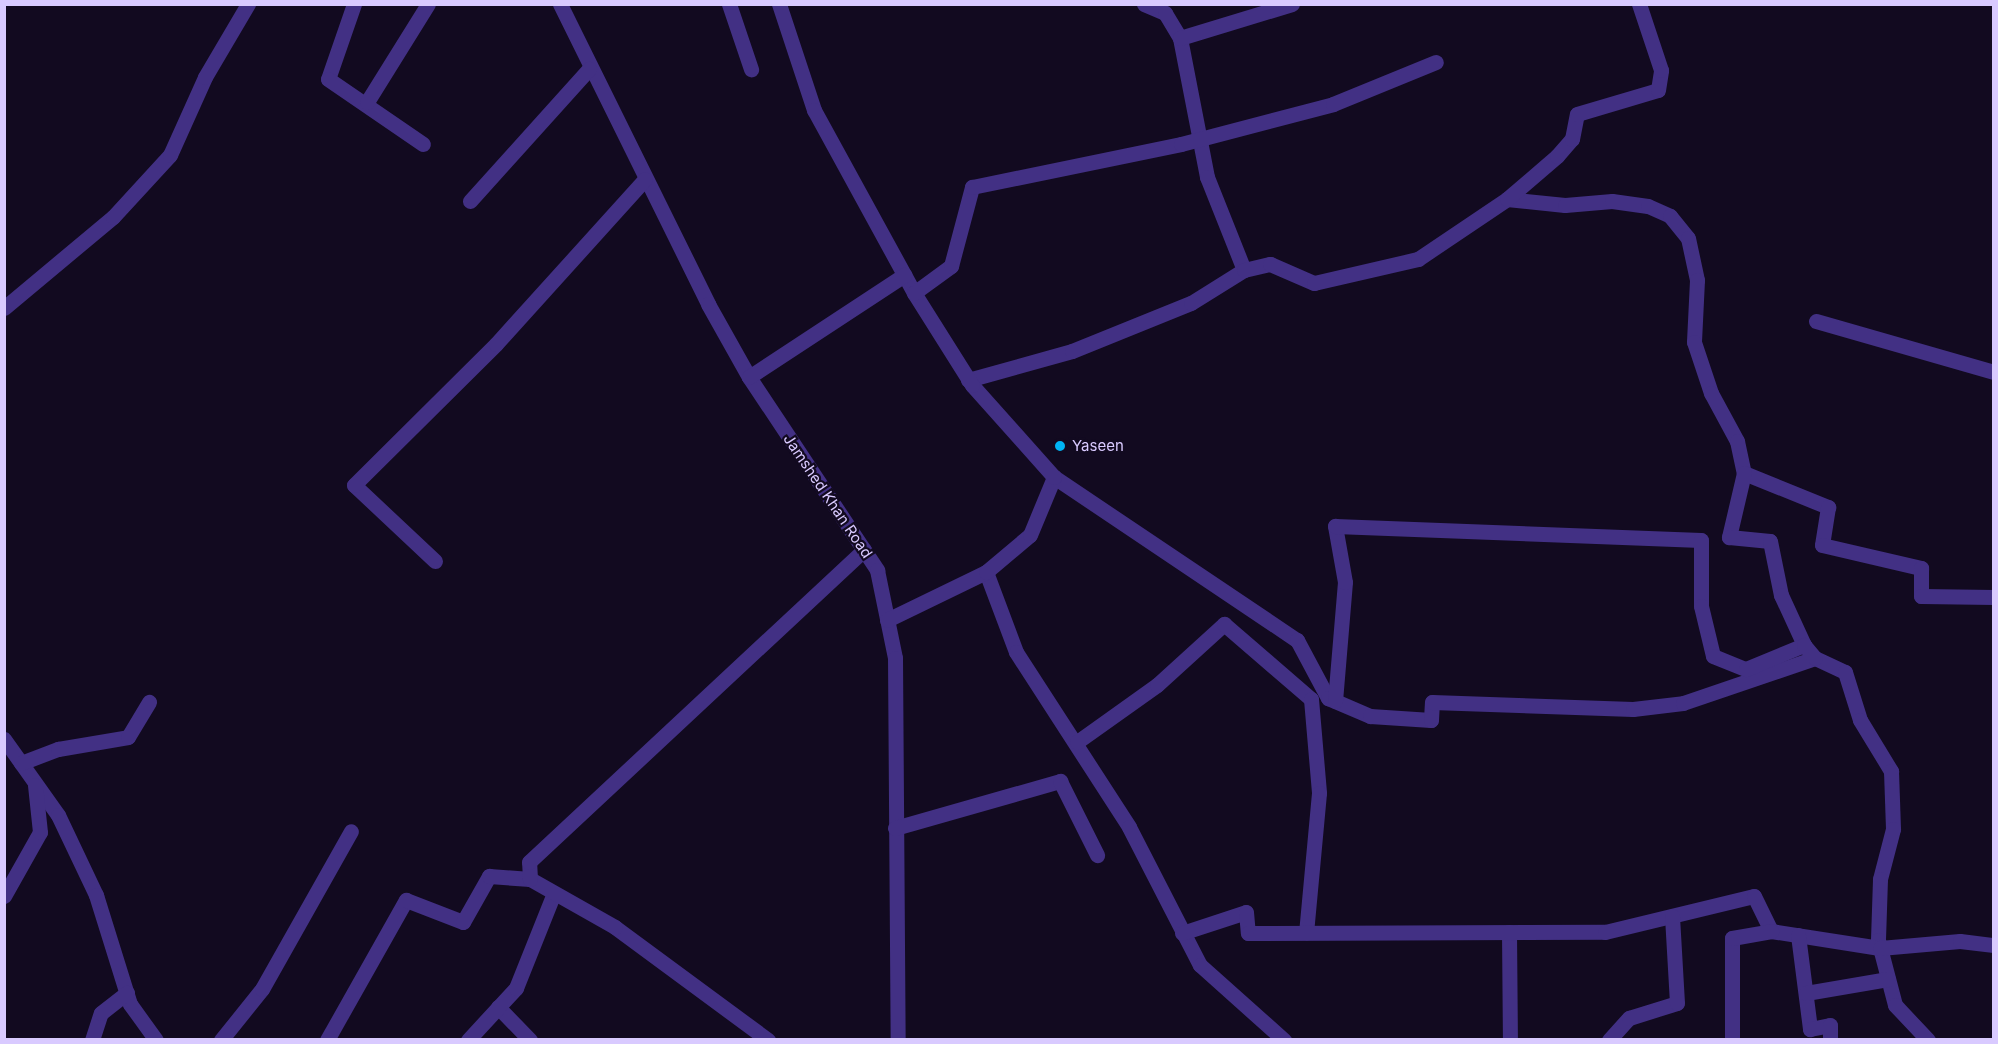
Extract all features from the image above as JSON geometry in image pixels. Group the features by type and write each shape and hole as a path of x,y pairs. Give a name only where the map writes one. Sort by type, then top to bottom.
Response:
{"street":[{"path":"4,308 112,217 170,154 205,77 248,4"},
{"path":"354,4 328,79 367,102 423,144"},
{"path":"367,102 428,4"},
{"name":"Jamshed Khan Road","path":"560,4 589,69 749,377 877,570 895,658 898,1040"},
{"path":"729,4 751,69"},
{"path":"779,4 814,110 914,293 968,380 1054,477 1297,640 1328,698 1370,716 1431,720 1432,702 1633,710 1683,703 1815,658"},
{"path":"1144,4 1166,13 1180,38 1200,138 1224,233 1244,270"},
{"path":"1180,38 1292,4"},
{"path":"968,380 1072,351 1191,303 1244,270 1270,264 1314,283 1364,275 1418,259 1507,199 1572,139 1577,114 1658,90 1663,82 1639,4"},
{"path":"914,293 951,266 963,205 972,188 1200,138 1333,104 1436,62"},
{"path":"470,201 589,69"},
{"path":"435,561 354,485 495,344 645,179"},
{"path":"1507,199 1612,201 1648,206 1670,216 1688,238 1697,280 1694,342 1711,393 1737,441 1744,473 1729,537 1770,542 1780,595 1804,645 1815,658 1845,672 1860,720 1891,771 1893,829 1880,879 1880,948 1895,1005 1928,1040"},
{"path":"749,377 904,275"},
{"path":"1816,321 1994,372"},
{"path":"1744,473 1828,507 1822,545 1921,568 1921,596 1994,597"},
{"path":"887,620 986,572 1030,535 1054,477"},
{"path":"1335,701 1345,582 1335,526 1701,540 1701,606 1713,656 1746,669 1804,645"},
{"path":"530,879 529,862 864,550"},
{"path":"986,572 1016,652 1077,742 1200,965 1284,1040"},
{"path":"1077,742 1157,685 1224,624 1311,699 1319,793 1306,932"},
{"path":"21,763 58,749 128,737 149,702"},
{"path":"4,739 58,815 96,895 127,993 156,1040"},
{"path":"4,896 40,832 34,782"},
{"path":"895,828 1060,782 1097,855"},
{"path":"221,1040 262,989 351,831"},
{"path":"327,1040 406,900 463,922 489,876 530,879 615,927 768,1040"},
{"path":"468,1040 516,988 554,893"},
{"path":"1182,933 1246,912 1248,933 1605,932 1754,896 1771,931"},
{"path":"1609,1040 1629,1018 1677,1003 1672,916"},
{"path":"1732,1040 1732,938 1771,931 1880,948 1960,941 1994,945"},
{"path":"1509,932 1510,1040"},
{"path":"1798,935 1810,1029 1830,1025 1830,1040"},
{"path":"1806,993 1888,979"},
{"path":"92,1040 101,1013 127,993"},
{"path":"498,1007 530,1040"}],"place":[{"name":"Yaseen","path":"1060,446"}]}
